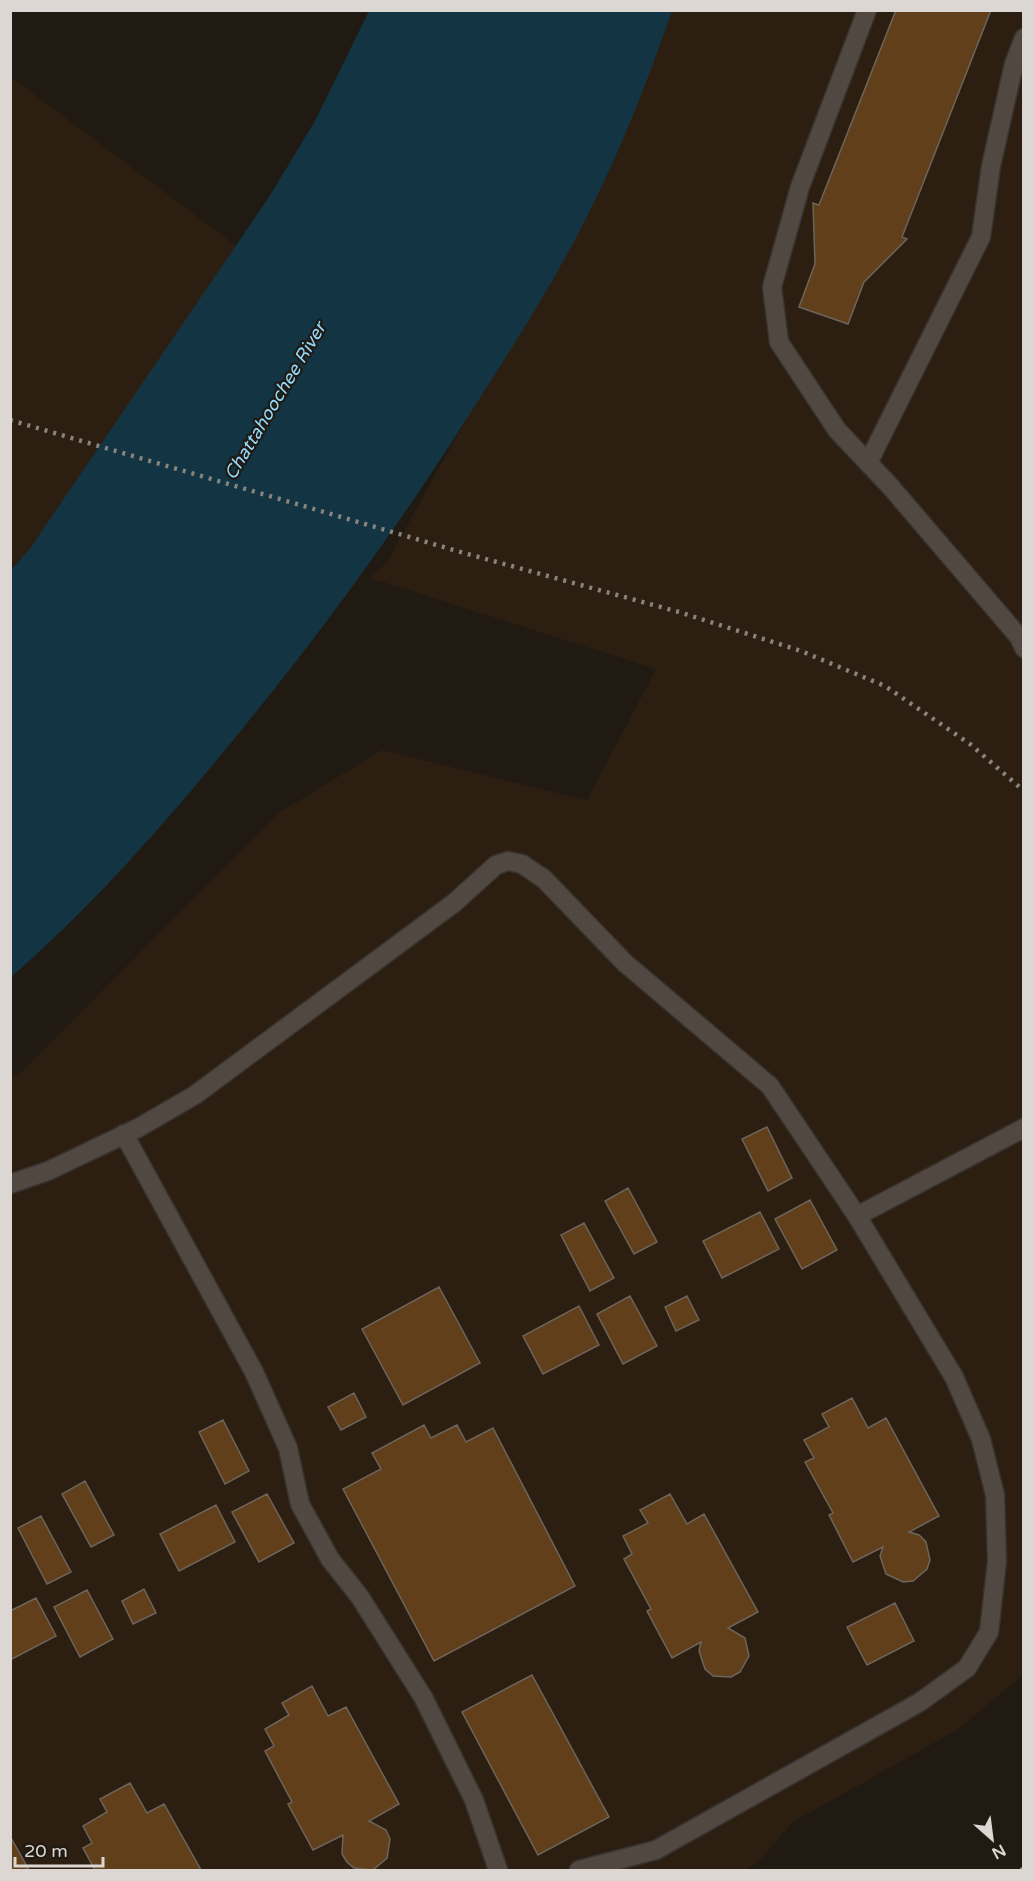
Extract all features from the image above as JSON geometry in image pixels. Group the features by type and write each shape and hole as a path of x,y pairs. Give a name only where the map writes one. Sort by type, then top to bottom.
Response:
{"lane":[{"path":"867,10 800,187 772,287 779,342 837,430 1019,637 1023,648"},
{"path":"868,463 981,237 994,155 1014,64 1023,38"},
{"path":"10,1184 48,1171 124,1134 195,1095 454,903 496,866 508,861 522,864 544,879 625,963 770,1086 857,1216 954,1377 981,1439 995,1506 997,1561 989,1632 967,1668 920,1702 656,1850 579,1870"},
{"path":"857,1216 1023,1128"},
{"path":"124,1134 254,1372 288,1448 300,1504 330,1559 360,1597 423,1698 474,1800 498,1870"}],"shaded area":[{"path":"658,11 1023,11 1023,1675 957,1730 793,1822 759,1861 745,1870 11,1870 10,1079 25,1069 277,814 382,750 587,800 656,669 370,578 387,562 598,181"},
{"path":"10,76 255,260 10,673"}],"water":[{"name":"Chattahoochee River","path":"369,11 672,11 627,129 582,227 517,340 415,497 311,642 199,782 109,883 45,947 11,977 11,570 29,550 269,197 315,121"}],"building":[{"path":"896,10 991,10 902,237 907,239 864,282 848,324 799,307 815,264 813,203 819,205"},
{"path":"767,1127 792,1178 768,1191 742,1139"},
{"path":"628,1188 657,1242 634,1254 605,1201"},
{"path":"810,1200 837,1250 802,1269 775,1219"},
{"path":"760,1212 779,1249 722,1278 703,1241"},
{"path":"584,1223 614,1278 590,1291 561,1235"},
{"path":"439,1287 480,1363 403,1405 362,1329"},
{"path":"630,1296 657,1346 623,1364 597,1314"},
{"path":"687,1296 699,1320 676,1331 665,1307"},
{"path":"579,1306 599,1345 543,1374 523,1336"},
{"path":"354,1393 366,1417 341,1430 328,1407"},
{"path":"852,1398 868,1428 886,1418 939,1516 909,1532 919,1535 926,1542 930,1560 927,1569 913,1581 903,1582 886,1574 880,1556 883,1547 853,1562 829,1515 833,1513 805,1462 814,1458 804,1440 829,1427 822,1414"},
{"path":"223,1420 249,1471 225,1484 199,1432"},
{"path":"424,1425 431,1438 457,1425 466,1442 493,1428 575,1586 434,1661 343,1489 381,1469 372,1453"},
{"path":"85,1481 114,1535 91,1547 62,1494"},
{"path":"267,1494 294,1543 259,1562 232,1512"},
{"path":"670,1494 687,1524 704,1514 758,1612 728,1628 745,1638 749,1656 740,1672 731,1677 713,1676 705,1669 699,1651 701,1642 672,1658 647,1611 651,1609 624,1559 632,1554 623,1536 648,1523 640,1510"},
{"path":"216,1505 235,1542 179,1571 160,1534"},
{"path":"41,1516 71,1572 47,1584 18,1528"},
{"path":"144,1589 156,1613 133,1624 122,1601"},
{"path":"87,1590 113,1639 80,1657 54,1607"},
{"path":"36,1598 56,1636 10,1660 10,1611"},
{"path":"895,1603 914,1641 867,1665 847,1627"},
{"path":"532,1675 609,1817 538,1855 462,1712"},
{"path":"312,1686 328,1716 346,1707 399,1804 369,1821 386,1830 390,1839 387,1858 373,1870 354,1868 347,1862 342,1854 343,1835 313,1850 288,1804 292,1802 265,1751 274,1746 265,1729 289,1715 282,1703"},
{"path":"130,1783 147,1813 164,1804 201,1870 95,1870 83,1848 92,1843 83,1826 107,1812 100,1799"},
{"path":"10,1836 29,1870 10,1870"}],"railway":[{"path":"10,420 464,553 679,612 801,651 885,686 970,744 1024,791"}]}
